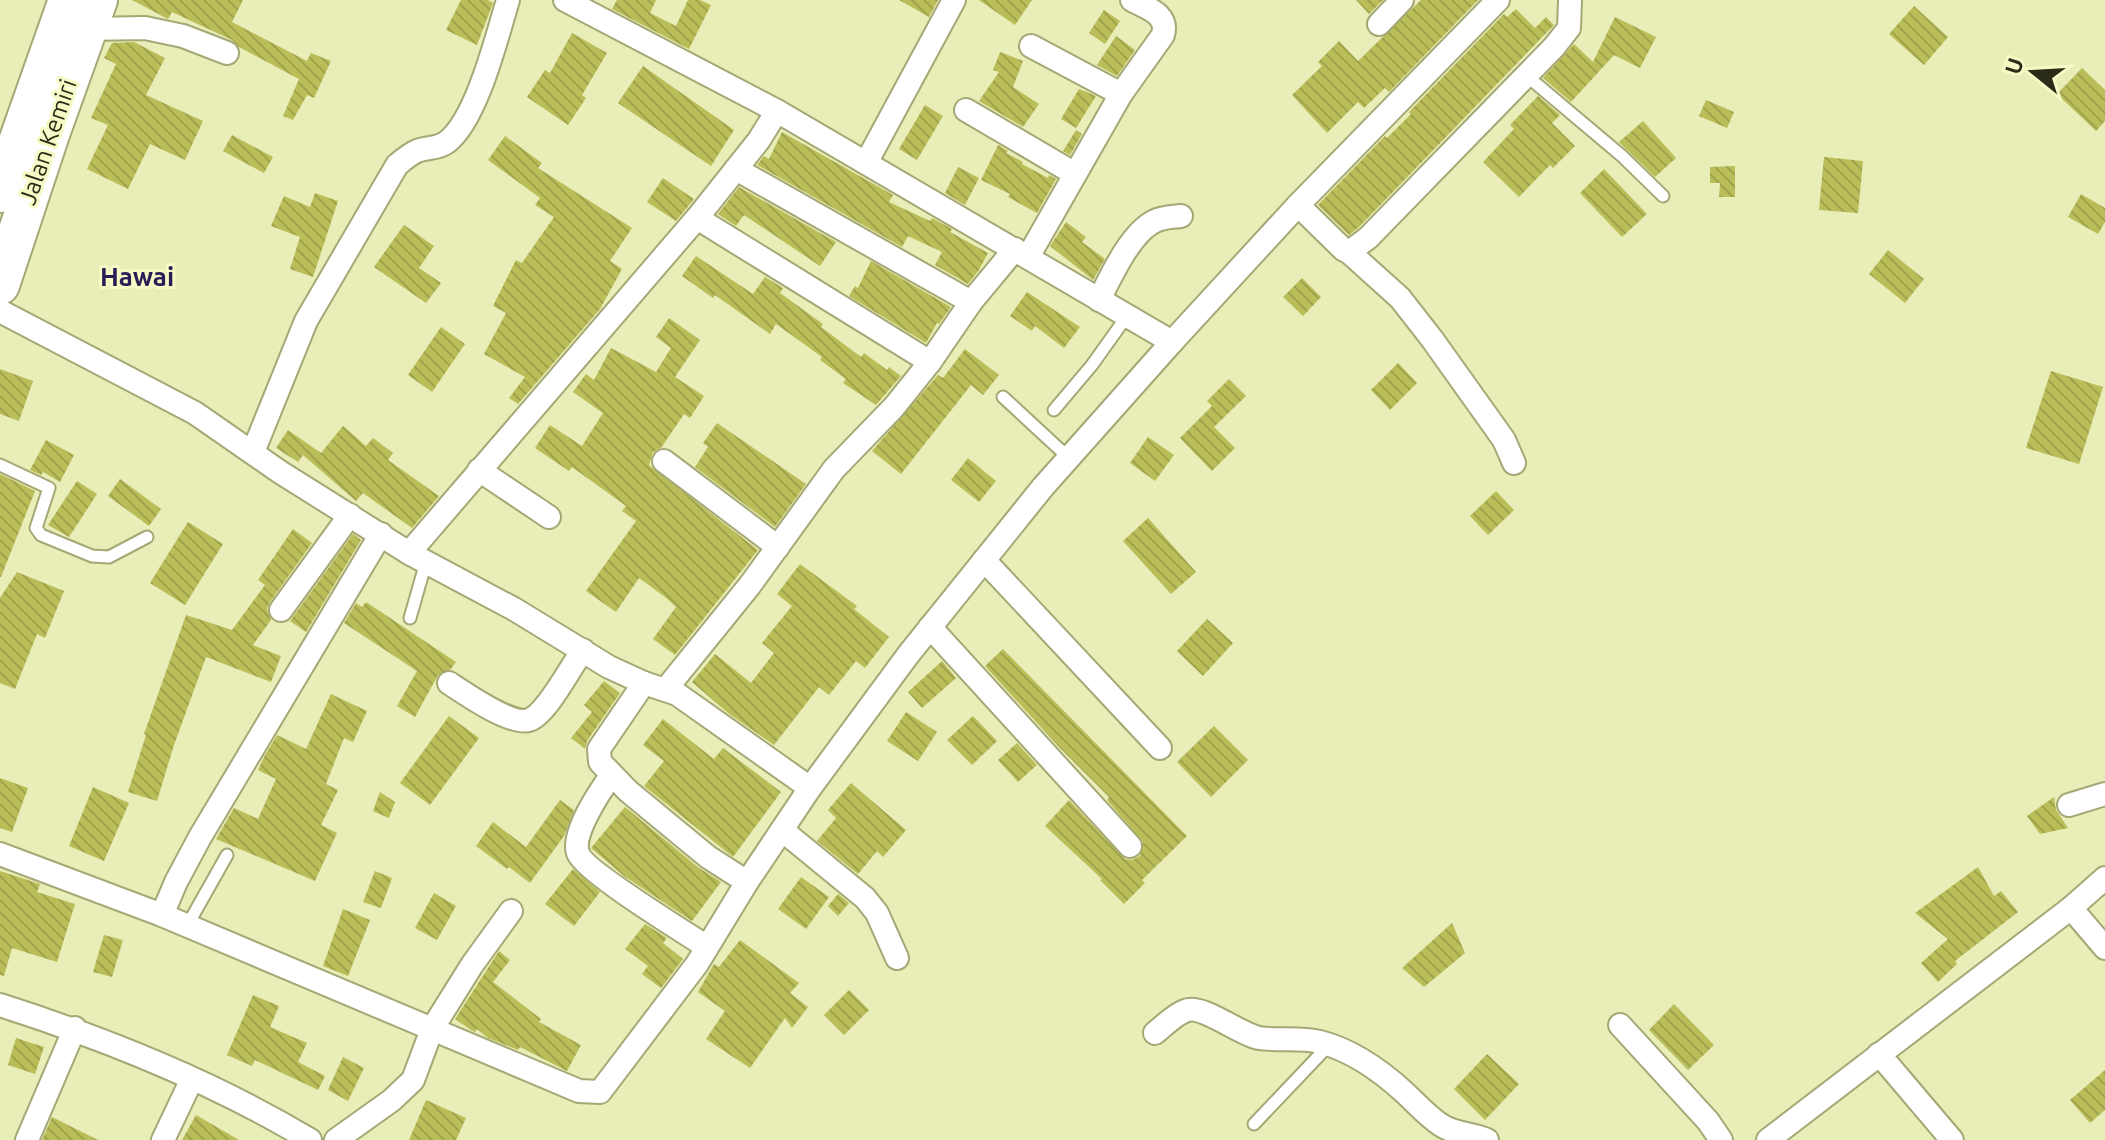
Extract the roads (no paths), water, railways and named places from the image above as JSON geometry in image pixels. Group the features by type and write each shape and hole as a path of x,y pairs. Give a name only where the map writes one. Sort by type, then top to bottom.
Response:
{"highway":[{"name":"Jalan Kemiri","path":"0,193 84,10"},
{"name":"Jalan Kemiri","path":"0,285 84,10"}],"street":[{"path":"253,452 306,321 397,165 417,151 439,147 458,130 494,55 508,0"},
{"path":"565,0 777,111 1172,342"},
{"path":"866,163 954,0"},
{"path":"747,882 708,857 611,776 600,762 599,749 778,547 834,469 879,425 930,362 971,302 1021,253 1075,174 1121,94 1165,29 1154,11 1132,0"},
{"path":"1379,24 1402,0"},
{"path":"0,854 162,915 579,1091 600,1092 707,947 810,788 984,560 1172,342 1298,205 1498,0"},
{"path":"1349,252 1368,238 1527,76 1569,28 1570,9 1585,0"},
{"path":"84,10 183,36 227,53"},
{"path":"1031,46 1121,94"},
{"path":"966,110 1075,174"},
{"path":"418,558 479,470 697,218 759,140 777,111"},
{"path":"736,169 971,302"},
{"path":"1298,205 1341,248 1400,298 1504,440 1514,463"},
{"path":"1099,300 1141,231 1161,218 1181,216"},
{"path":"697,218 930,362"},
{"path":"0,311 195,413 418,558 514,609 609,667 684,699 810,788"},
{"path":"664,461 778,547"},
{"path":"479,470 549,517"},
{"path":"281,610 350,515"},
{"path":"162,915 200,837 381,534"},
{"path":"984,560 1160,748"},
{"path":"930,627 1130,846"},
{"path":"449,683 493,710 517,721 528,721 541,713 583,650"},
{"path":"611,776 593,801 578,840 577,852 599,874 707,947"},
{"path":"2069,805 2105,794"},
{"path":"782,830 865,898 877,913 897,958"},
{"path":"1768,1140 2071,908 2105,878"},
{"path":"2071,908 2105,948"},
{"path":"336,1140 392,1100 413,1080 432,1029 511,911"},
{"path":"0,1005 75,1028 192,1079 310,1140"},
{"path":"1155,1033 1184,1011 1192,1009 1258,1038 1319,1041 1354,1054 1401,1089 1438,1123 1452,1131 1487,1140"},
{"path":"1620,1025 1708,1121 1721,1140"},
{"path":"27,1140 75,1028"},
{"path":"1879,1054 1952,1140"},
{"path":"163,1140 192,1079"}],"lane":[{"path":"1527,76 1622,156 1663,196"},
{"path":"1054,410 1092,365 1127,316"},
{"path":"1003,397 1069,458"},
{"path":"0,465 49,488 36,528 41,535 92,556 109,557 147,537"},
{"path":"410,618 418,558"},
{"path":"187,926 227,855"},
{"path":"1254,1124 1329,1045"}],"district":[{"name":"Hawai","path":"137,277"}]}
